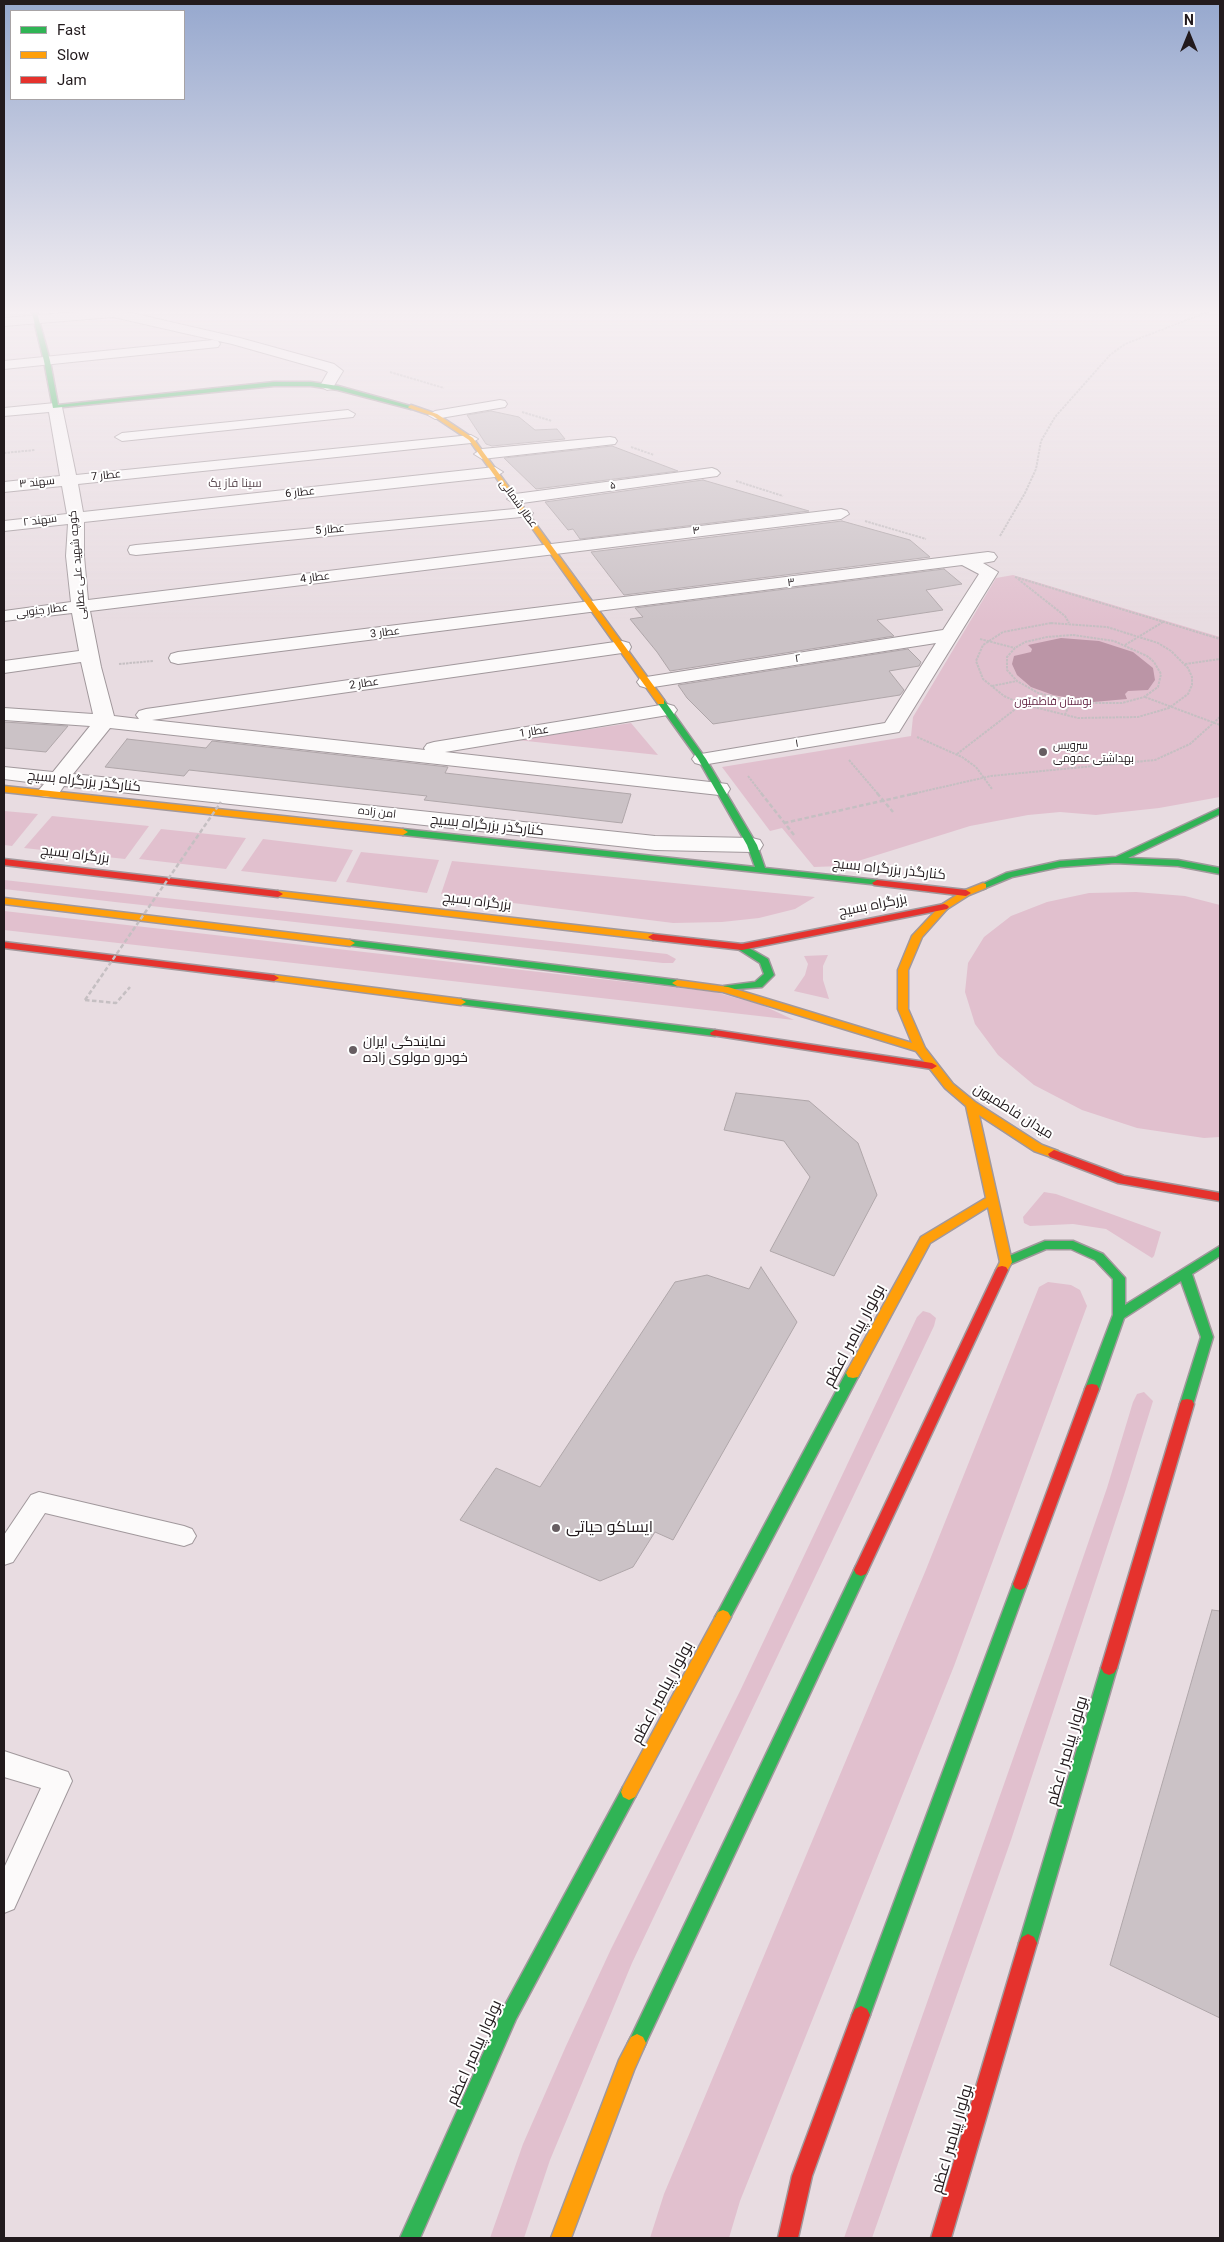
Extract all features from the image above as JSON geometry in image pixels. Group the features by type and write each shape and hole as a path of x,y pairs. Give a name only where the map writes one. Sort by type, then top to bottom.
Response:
{"main road":[{"name":"عطار شمالی","path":"431,414 471,439 647,682 702,759 752,845 761,871"},
{"name":"کنارگذر بزرگراه بسیج","path":"4,789 53,786 761,871 966,893"},
{"path":"1115,860 1220,811"},
{"name":"میدان فاطمیون","path":"1220,871 1178,863 1115,860 1060,864 1009,875 966,893 944,908 917,936 903,970 903,1008 920,1049 932,1066 971,1105 1038,1148 1122,1180 1220,1197"},
{"name":"بزرگراه بسیج","path":"4,862 742,947 944,908"},
{"path":"4,901 724,989 920,1049"},
{"path":"4,945 731,1035 932,1066"},
{"path":"724,989 758,985 770,975 764,960 742,947"},
{"path":"562,2238 626,2067 1006,1262 971,1105"},
{"name":"بولوار پیامبر اعظم","path":"410,2238 510,2012 925,1240 991,1200"},
{"path":"788,2238 802,2176 1119,1315 1119,1278 1099,1257 1073,1245 1045,1245 1006,1262"},
{"path":"1119,1315 1220,1250"},
{"name":"بولوار پیامبر اعظم","path":"941,2238 1207,1337 1185,1273"}],"street":[{"name":"کوچه شهید علی عطایی","path":"56,414 76,517 75,556 80,606 90,661 105,721"},
{"path":"122,437 348,414"},
{"path":"435,415 443,414"},
{"path":"299,419 322,454"},
{"name":"عطار 7","path":"70,480 471,439"},
{"path":"482,454 610,441"},
{"name":"عطار 6","path":"76,517 495,472"},
{"name":"۵","path":"514,499 712,473"},
{"name":"سهند ۳","path":"4,487 70,480"},
{"path":"207,504 220,540"},
{"name":"عطار 5","path":"136,550 220,540 525,513"},
{"name":"۴","path":"550,549 841,514"},
{"name":"سهند ۲","path":"4,526 76,517"},
{"name":"عطار 4","path":"80,606 550,549"},
{"name":"۳","path":"593,608 988,557"},
{"path":"892,728 989,572 964,560"},
{"name":"عطار جنوبی","path":"4,616 80,606"},
{"name":"عطار 3","path":"178,658 593,608"},
{"name":"۲","path":"647,682 950,635"},
{"name":"عطار 2","path":"105,721 622,648"},
{"path":"4,667 90,661"},
{"name":"عطار 1","path":"401,753 667,710"},
{"path":"4,714 105,721 719,789"},
{"path":"53,786 105,721"},
{"name":"۱","path":"702,759 892,728"},
{"name":"امن زاده","path":"4,773 53,786 655,843 752,845"}],"lane":[{"path":"4,1555 39,1502 184,1536"},
{"path":"4,1764 58,1781 4,1899"}],"path":[{"path":"988,557 1025,493 1036,469 1041,441 1057,414"},
{"path":"1015,577 1065,616 1069,623"},
{"path":"1125,645 1163,622"},
{"path":"1069,623 1107,627 1141,636 1171,651 1185,664 1192,677 1192,685 1188,694 1171,707 1155,713 1119,719 1065,716 1022,704 991,686 978,670 976,661 978,653 988,641 1017,628 1069,623"},
{"path":"950,635 988,641 1014,648"},
{"path":"1060,636 1087,636 1125,645 1146,656 1159,668 1161,674 1158,686 1144,697 1108,704 1070,702 1038,693 1017,681 1007,670 1007,657 1014,648 1035,639 1060,636"},
{"path":"90,661 178,658"},
{"path":"1185,664 1220,659"},
{"path":"991,686 1017,681"},
{"path":"1144,697 1220,725"},
{"path":"1065,716 1070,702"},
{"path":"957,754 1022,704"},
{"path":"784,823 984,777 1155,760 1190,744 1220,717"},
{"path":"892,728 957,754 976,767 992,789"},
{"path":"847,757 893,812"},
{"path":"116,1003 85,1000 221,802"}],"green space":[{"name":"بوستان فاطمیّون","path":"1013,575 1220,637 1220,797 1159,808 1096,815 1060,812 1028,815 970,826 842,866 814,867 782,828 770,831 722,767 911,736 913,717 996,578"},
{"path":"631,723 658,755 517,740"},
{"path":"4,811 38,814 12,846 4,845"},
{"path":"52,816 149,826 125,859 24,848"},
{"path":"161,829 246,838 226,869 139,859"},
{"path":"263,839 353,850 336,882 241,871"},
{"path":"361,852 439,860 427,893 346,882"},
{"path":"452,861 815,897 795,909 759,918 722,922 673,923 441,894"},
{"path":"4,880 667,954 676,959 673,963 663,963 4,889"},
{"path":"1136,892 1185,896 1220,905 1220,1137 1204,1138 1137,1128 1082,1110 1034,1085 998,1055 975,1024 965,992 968,963 984,937 1011,916 1047,902 1089,893"},
{"path":"4,911 715,992 762,1005 794,1020 4,930"},
{"path":"828,955 823,966 823,980 829,999 794,991 805,975 808,964 804,956"},
{"path":"1044,1192 1056,1194 1161,1232 1154,1256 1152,1258 1106,1229 1073,1224 1030,1226 1024,1223 1023,1217"},
{"path":"1048,1282 1071,1285 1080,1290 1087,1306 954,1666 740,2201 729,2238 650,2238 664,2194 925,1572 1039,1287"},
{"path":"923,1311 930,1313 936,1318 934,1326 632,1963 550,2160 524,2238 490,2238 523,2144 611,1949 740,1691 917,1317"},
{"path":"1144,1392 1153,1401 1125,1492 1011,1840 872,2238 844,2238 1052,1648 1107,1488 1133,1402 1137,1394"}],"shaded area":[{"path":"1061,638 1099,641 1133,652 1153,668 1155,680 1148,690 1128,691 1125,694 1127,699 1093,702 1053,695 1031,687 1017,675 1012,664 1014,656 1031,652 1032,649 1028,645"}],"building":[{"path":"503,414 519,417 535,430 557,429 565,439 492,446 486,444 467,415"},
{"path":"612,446 678,471 536,489 504,458"},
{"path":"703,480 809,511 580,539 573,529 568,530 545,502"},
{"path":"842,521 910,540 930,557 624,595 591,552"},
{"path":"944,569 962,584 926,590 943,610 877,620 894,636 670,671 630,619 643,617 635,608"},
{"path":"908,649 921,662 919,666 889,671 904,690 900,695 713,724 687,698 678,685"},
{"path":"4,722 68,726 46,752 4,748"},
{"path":"127,739 206,748 212,741 448,767 445,773 631,794 622,823 424,800 427,796 189,770 184,776 105,767"},
{"path":"736,1093 809,1101 858,1143 877,1195 834,1276 770,1251 810,1177 784,1141 724,1130"},
{"path":"761,1267 797,1322 673,1540 655,1532 633,1567 600,1581 460,1520 496,1468 540,1487 675,1282 707,1275 749,1289"},
{"path":"1212,1610 1220,1611 1220,2018 1110,1965"}],"traffic: fast":[{"path":"661,702 702,759 752,845 761,871"},
{"path":"1120,858 1220,811"},
{"path":"403,832 877,883"},
{"path":"983,886 1009,875 1060,864 1115,860 1178,863 1220,871"},
{"path":"350,943 677,983"},
{"path":"728,988 758,985 769,975 764,961 742,947"},
{"path":"461,1002 715,1033"},
{"path":"1006,1262 1045,1245 1073,1245 1099,1257 1119,1278 1119,1315"},
{"path":"1092,1389 1119,1315 1220,1250"},
{"path":"1185,1273 1207,1337 1187,1404"},
{"path":"723,1617 853,1373"},
{"path":"637,2043 861,1570"},
{"path":"861,2015 1020,1584"},
{"path":"1028,1943 1109,1668"},
{"path":"410,2238 510,2013 629,1792"}],"traffic: slow":[{"path":"431,414 471,439 661,702"},
{"path":"4,789 403,832"},
{"path":"983,886 966,893 944,907 917,936 903,970 903,1009 920,1049 949,1086 971,1105 1038,1148 1054,1154"},
{"path":"278,894 653,937"},
{"path":"4,901 350,943"},
{"path":"274,978 461,1002"},
{"path":"677,983 724,989 920,1049"},
{"path":"971,1105 1006,1262 1002,1270"},
{"path":"853,1373 925,1240 991,1200"},
{"path":"629,1792 723,1617"},
{"path":"561,2238 626,2067 637,2043"}],"traffic: jam":[{"path":"4,862 278,894"},
{"path":"877,883 966,893"},
{"path":"653,937 742,947 944,907"},
{"path":"4,945 274,978"},
{"path":"715,1033 932,1066"},
{"path":"1054,1154 1122,1180 1220,1197"},
{"path":"861,1570 1002,1270"},
{"path":"1020,1584 1092,1389"},
{"path":"1109,1668 1187,1404"},
{"path":"941,2238 1028,1943"},
{"path":"788,2238 802,2176 861,2015"}],"place":[{"name":"سرویس بهداشتی عمومی","path":"1043,752"},
{"name":"نمایندگی ایران خودرو مولوی زاده","path":"353,1050"},
{"name":"ایساکو حیاتی","path":"556,1528"}],"district":[{"name":"سینا فاز یک","path":"235,484"}]}
